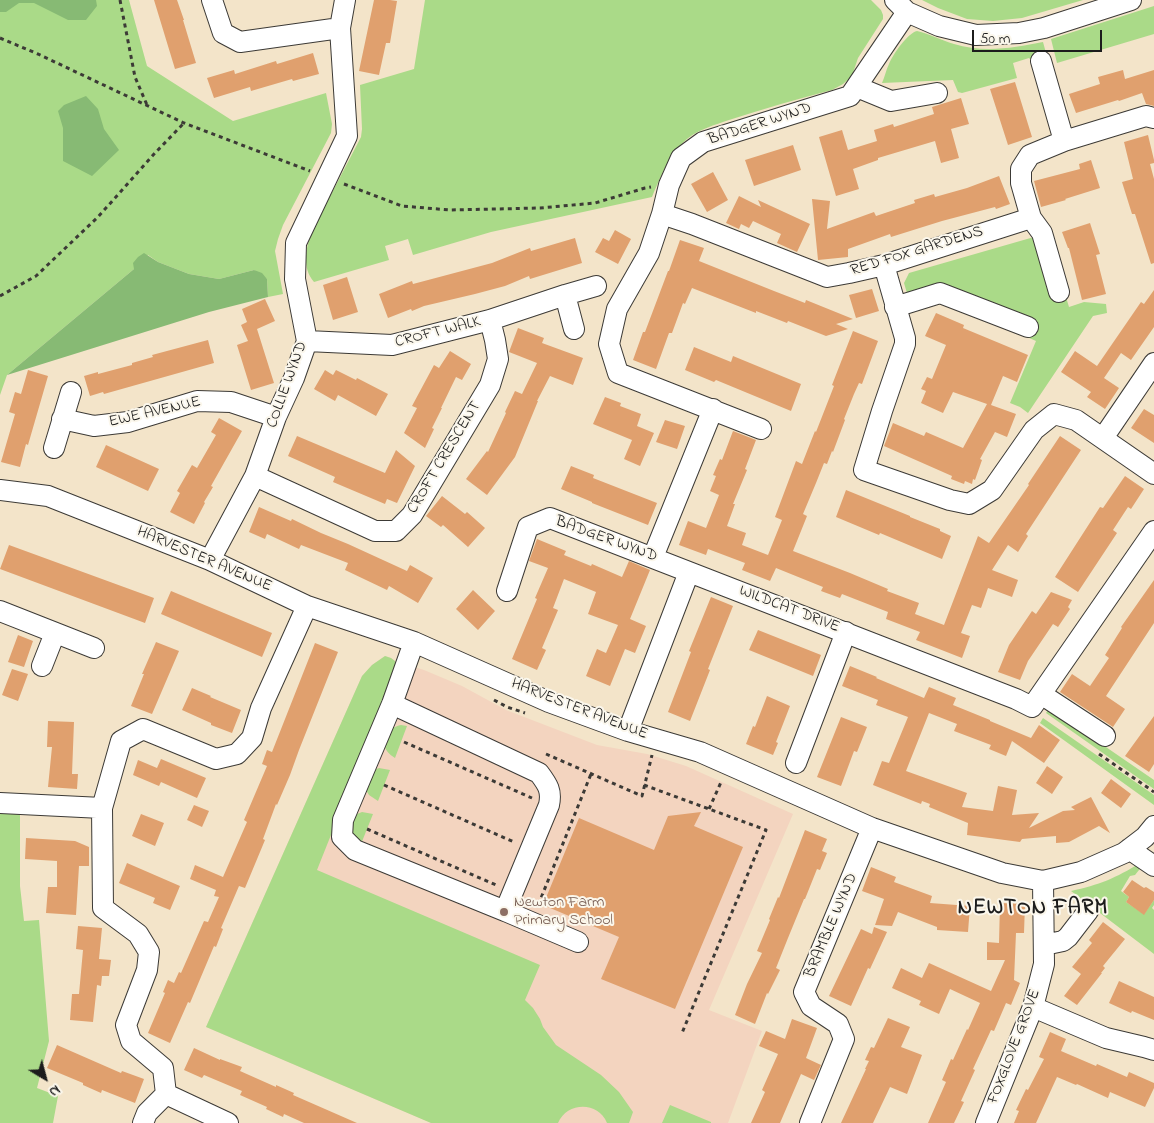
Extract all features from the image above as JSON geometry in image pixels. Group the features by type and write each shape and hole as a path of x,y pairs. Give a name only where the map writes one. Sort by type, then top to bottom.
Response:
{"street":[{"path":"212,0 223,33 240,42 340,28"},
{"name":"COLLIE WYND","path":"210,560 255,476 276,416 294,378 307,341 295,279 296,243 347,136 340,28 345,0"},
{"path":"901,6 939,26 976,35 1018,33 1044,28 1131,0"},
{"name":"BADGER WYND","path":"713,409 618,373 609,344 617,309 649,253 669,185 681,158 703,142 850,96 858,86 901,6"},
{"path":"1041,61 1064,141"},
{"path":"858,86 891,101 937,93"},
{"path":"1059,292 1042,234 1032,218 1021,183 1021,169 1030,155 1064,141 1146,116 1154,118"},
{"name":"RED FOX GARDENS","path":"662,214 827,277 849,274 884,265 1032,218"},
{"path":"884,265 905,338 905,344 864,470 950,500 969,504 992,490 1034,430 1054,414 1076,420 1154,474"},
{"name":"CROFT WALK","path":"307,341 392,345 490,320 596,286"},
{"path":"895,307 940,293 1028,327"},
{"path":"565,295 574,329"},
{"name":"CROFT CRESCENT","path":"255,476 375,531 396,531 412,515 490,385 498,360 490,320"},
{"path":"1103,438 1154,364"},
{"path":"54,448 70,392"},
{"name":"EWE AVENUE","path":"62,419 94,426 128,422 197,401 231,402 276,416"},
{"path":"653,557 713,409 761,429"},
{"name":"HARVESTER AVENUE","path":"0,490 48,496 210,560 307,606 414,642 550,702 628,731 700,752 872,828 1002,873 1043,881 1081,872 1124,853 1146,837 1154,826"},
{"name":"BADGER WYND","path":"508,591 528,527 550,518 690,572"},
{"name":"WILDCAT DRIVE","path":"690,572 1016,699 1032,707 1154,531"},
{"path":"628,731 690,572"},
{"path":"166,1094 163,1068 132,1041 126,1025 147,970 149,952 138,934 103,908 102,808 121,741 143,729 216,759 237,754 252,738 262,708 307,606"},
{"path":"0,611 94,648"},
{"path":"796,763 846,632"},
{"path":"42,666 55,633"},
{"path":"414,642 392,704 343,820 342,837 356,850 578,942"},
{"path":"1041,694 1105,736"},
{"path":"392,704 539,773 547,784 551,796 549,805 505,911"},
{"path":"0,803 102,808"},
{"name":"BRAMBLE WYND","path":"810,1123 844,1038 838,1024 811,1006 804,992 872,828"},
{"path":"1129,849 1154,866"},
{"name":"FOXGLOVE GROVE","path":"986,1123 1034,1007 1044,964 1043,881"},
{"path":"1044,945 1063,941 1088,911"},
{"path":"1034,1007 1106,1038 1154,1050"},
{"path":"143,1123 147,1113 166,1094"},
{"path":"166,1094 228,1123"}],"path":[{"path":"120,0 135,77 148,106"},
{"path":"0,296 36,276 98,217 184,123"},
{"path":"491,698 507,707 526,714"},
{"path":"404,742 549,805"},
{"path":"538,750 642,796 653,752"},
{"path":"367,829 539,903 591,774"},
{"path":"709,809 723,778"},
{"path":"384,785 531,849"},
{"path":"644,785 766,830 682,1033"}],"shaded area":[{"name":"Newton Farm Primary School","path":"385,656 462,686 506,710 597,745 647,754 686,766 793,814 709,1010 762,1031 728,1123 431,1123 206,1027 362,676 372,665"}],"green space":[{"path":"0,0 129,0 147,66 233,121 326,93 332,124 331,133 283,225 275,251 283,294 268,297 267,279 254,270 219,279 189,274 158,262 148,255 134,266 134,269 7,375 0,395"},
{"path":"0,0 96,0 97,6 86,20 68,20 34,3 19,3 6,12 0,12"},
{"path":"425,0 871,0 881,10 883,19 858,58 852,76 843,84 832,90 742,116 697,133 687,139 675,151 652,197 491,232 413,255 408,239 385,246 389,260 314,282 307,270 308,242 361,137 360,85 414,69"},
{"path":"922,0 1083,0 1022,18 993,21 967,19"},
{"path":"1154,6 1154,34 1057,63 1051,39"},
{"path":"917,31 965,47 987,49 1010,48 1043,42 1046,53 1045,55 1013,63 1017,78 962,93 958,92 953,80 882,83 888,66 897,50 909,36"},
{"path":"86,96 98,109 104,129 119,150 92,176 63,161 63,128 58,111 64,105"},
{"path":"1034,237 1065,294 1069,307 1084,302 1106,304 1107,313 1093,316 1028,413 1010,403 1036,341 1027,337 1032,324 942,290 909,300 904,283 909,273"},
{"path":"144,253 158,262 189,274 219,279 254,270 262,273 267,279 268,297 209,312 7,375 134,269 133,263"},
{"path":"385,656 395,661 396,672 317,870 540,965 525,1000 533,1008 543,1027 556,1045 601,1075 619,1092 633,1112 629,1123 607,1123 597,1111 582,1107 568,1111 558,1123 431,1123 206,1027 362,676 372,665"},
{"path":"1049,708 1154,780 1154,789 1046,713"},
{"path":"1043,718 1154,795 1154,805 1040,723"},
{"path":"401,725 407,726 395,758 384,745 391,730"},
{"path":"379,768 390,770 378,801 369,795 366,790 374,770"},
{"path":"362,812 373,814 361,844 352,838 352,817"},
{"path":"0,814 20,814 20,886 24,921 39,920 49,1041 37,1088 58,1096 53,1123 0,1123"},
{"path":"1140,863 1143,865 1135,875 1130,876 1121,891 1129,897 1126,902 1144,914 1154,900 1152,908 1154,910 1154,954 1071,891 1107,880"},
{"path":"670,1105 711,1122 711,1123 662,1123"}],"building":[{"path":"154,0 177,0 196,63 175,69"},
{"path":"374,0 397,1 390,43 386,43 379,75 359,71"},
{"path":"313,53 319,74 293,81 292,79 251,91 250,87 214,98 207,78 234,70 235,74 276,61 277,64"},
{"path":"1123,70 1125,79 1154,70 1154,106 1146,104 1142,93 1076,113 1069,94 1100,84 1098,77"},
{"path":"1015,82 1032,137 1008,145 990,89"},
{"path":"961,98 969,124 951,129 959,158 941,163 935,141 878,158 878,160 853,169 859,189 836,196 819,137 842,130 848,150 877,141 874,130 893,124 894,127 934,114 932,107"},
{"path":"1148,135 1154,160 1154,163 1150,164 1154,179 1154,263 1151,264 1135,214 1132,214 1122,182 1133,179 1124,142"},
{"path":"793,145 801,170 754,186 745,160"},
{"path":"1091,160 1100,188 1041,207 1034,181 1080,169 1079,164"},
{"path":"713,172 728,200 707,212 691,184"},
{"path":"999,176 1010,204 942,221 891,237 890,234 848,249 848,257 818,260 812,199 830,201 827,229 874,212 876,216 915,203 914,200 934,194 935,197 967,188"},
{"path":"739,196 761,207 758,200 810,224 797,252 777,243 781,234 753,221 749,228 741,224 739,229 726,223"},
{"path":"1090,223 1100,254 1096,255 1106,294 1082,300 1069,248 1062,232"},
{"path":"615,230 631,239 618,264 595,252 603,238 609,241"},
{"path":"575,238 582,263 530,279 529,276 505,286 424,306 412,311 411,309 388,318 379,294 412,281 413,284 492,263 530,248 531,251"},
{"path":"680,240 704,248 699,261 805,303 806,300 853,319 836,324 848,329 826,336 788,321 787,323 756,311 756,313 692,288 685,304 683,303 672,333 669,333 656,369 633,360"},
{"path":"347,277 358,312 333,320 323,285"},
{"path":"872,289 879,311 856,318 849,295"},
{"path":"1154,290 1154,327 1131,360 1121,353 1104,378 1119,388 1105,409 1087,397 1091,392 1061,372 1075,351 1097,366 1141,302 1144,304"},
{"path":"265,299 275,321 257,329 274,383 251,390 237,345 248,341 241,325 247,322 242,309"},
{"path":"936,313 964,325 963,328 1028,355 1017,382 1003,376 991,405 1016,414 1007,437 995,432 980,459 982,460 972,484 965,481 964,484 951,479 952,476 884,446 893,423 924,436 926,432 963,448 987,404 953,392 943,413 921,403 926,391 921,389 927,377 932,379 946,345 925,336"},
{"path":"518,328 544,338 542,343 583,358 573,385 550,376 537,401 515,457 487,495 466,479 488,452 515,391 522,394 537,363 509,352"},
{"path":"853,331 878,341 862,384 859,383 854,394 833,452 827,464 824,463 803,514 807,516 793,551 919,603 915,614 944,625 978,536 989,543 1060,436 1081,450 1026,534 1028,536 1018,552 1008,545 992,570 1018,580 1012,597 988,588 981,608 972,605 961,633 970,636 962,658 916,640 920,632 886,619 888,612 842,594 840,598 821,591 823,587 776,568 770,581 742,570 745,563 708,549 706,555 679,545 688,521 706,528 719,495 710,491 716,476 713,475 720,459 722,460 733,431 756,440 727,526 746,533 742,545 768,555 782,520 775,517 796,461 802,464 834,386 832,385"},
{"path":"208,340 214,363 104,394 103,392 90,396 84,376 132,365 132,363 153,357 152,355"},
{"path":"694,347 731,362 733,356 801,384 791,411 716,380 714,382 685,370"},
{"path":"450,351 471,364 462,380 456,377 432,428 434,429 425,448 404,433 417,408 412,406 434,365 439,368"},
{"path":"28,370 48,376 20,467 1,462 15,414 9,412 15,392 21,394"},
{"path":"325,370 333,375 336,370 356,380 357,378 388,394 376,416 338,395 335,401 314,389"},
{"path":"605,397 621,403 620,406 641,414 637,426 654,433 640,466 624,459 632,440 593,424"},
{"path":"1144,409 1154,415 1154,443 1131,428"},
{"path":"219,418 242,431 211,486 213,487 194,524 170,512 180,493 177,491 192,465 197,468 216,435 211,432"},
{"path":"665,420 685,426 677,449 656,442"},
{"path":"297,436 385,473 396,450 415,466 397,503 387,499 385,504 333,482 335,477 288,456"},
{"path":"106,445 159,469 148,491 96,467"},
{"path":"571,466 594,475 593,478 657,503 648,525 561,489"},
{"path":"1125,476 1144,489 1131,509 1128,507 1113,530 1117,533 1078,592 1055,577 1100,507 1103,508"},
{"path":"846,490 940,529 940,531 951,536 942,559 836,517"},
{"path":"442,496 465,514 467,512 485,528 468,547 443,525 441,527 426,516"},
{"path":"259,507 291,521 292,519 407,571 410,565 433,578 418,603 389,586 387,590 345,570 348,563 301,545 299,549 267,534 265,539 249,532"},
{"path":"537,539 566,551 564,555 591,566 592,564 622,577 629,561 650,570 630,619 646,626 635,653 625,649 610,686 586,676 597,649 606,653 618,625 588,614 596,592 564,579 553,608 558,610 542,648 546,650 537,670 512,659 548,568 529,561"},
{"path":"9,545 154,598 145,623 0,569"},
{"path":"1154,580 1154,623 1106,696 1125,709 1113,727 1060,692 1072,674 1090,686 1109,658 1105,655 1121,627"},
{"path":"473,590 495,611 478,630 456,609"},
{"path":"171,591 272,633 262,657 161,614"},
{"path":"1051,592 1072,600 1068,607 1070,609 1058,627 1053,624 1028,661 1020,680 998,672 1009,645 1032,611 1036,614"},
{"path":"711,597 733,606 690,721 668,712 691,652 689,651"},
{"path":"758,630 821,655 813,676 749,650"},
{"path":"18,635 33,641 24,667 8,662"},
{"path":"156,642 179,651 152,714 131,706"},
{"path":"315,643 338,652 290,775 276,804 263,839 265,840 245,888 239,886 221,928 223,929 216,947 214,946 190,1003 188,1002 170,1043 148,1033 165,993 163,992 168,980 174,983 179,972 181,973 204,921 208,922 219,897 214,896 216,890 190,879 195,865 223,877 247,822 244,820 267,766 262,764 267,750 272,752"},
{"path":"850,666 924,698 929,687 956,698 953,705 1031,738 1039,725 1060,740 1044,763 1012,741 1006,756 989,749 991,745 954,731 957,724 929,713 906,771 967,793 962,807 993,811 998,786 1017,790 1012,815 1039,813 1029,828 1063,811 1075,810 1071,807 1091,797 1110,833 1099,826 1069,842 1056,843 1056,836 1022,839 1020,842 967,835 968,823 929,807 930,804 922,801 921,804 873,785 882,761 889,763 908,717 876,705 878,700 842,686"},
{"path":"12,669 28,674 18,701 2,695"},
{"path":"192,688 241,710 232,733 211,725 211,723 182,710"},
{"path":"767,696 790,706 773,755 746,744"},
{"path":"1154,716 1154,764 1149,772 1125,756"},
{"path":"841,717 867,727 857,752 854,751 841,786 817,777"},
{"path":"48,721 74,722 72,774 78,774 77,789 48,787 52,747 47,747"},
{"path":"161,759 206,778 197,798 161,782 159,786 133,775 138,760 157,768"},
{"path":"1047,766 1063,777 1052,794 1036,783"},
{"path":"1111,779 1131,794 1121,808 1101,793"},
{"path":"194,805 209,811 202,827 187,820"},
{"path":"701,812 694,826 743,847 675,1009 601,979 619,937 543,905 579,818 654,850 668,816"},
{"path":"141,814 164,823 155,846 132,836"},
{"path":"805,830 827,839 822,851 827,853 820,870 817,869 804,899 776,968 780,970 767,993 755,1024 735,1015 762,953 757,951"},
{"path":"26,838 75,841 89,847 89,866 79,866 76,915 46,913 48,887 57,887 57,861 25,859"},
{"path":"127,863 180,886 170,910 153,903 155,898 119,883"},
{"path":"871,867 896,877 894,882 932,896 930,903 970,906 968,932 937,930 937,927 898,912 892,926 875,925 884,899 862,891"},
{"path":"1132,880 1154,892 1154,900 1144,915 1126,902 1129,897 1123,892"},
{"path":"1000,903 1025,904 1024,933 1016,933 1014,980 1020,983 1011,1005 1006,1003 994,1031 991,1030 973,1069 975,1070 961,1101 964,1102 954,1123 928,1123 946,1082 942,1080 951,1059 953,1060 980,1003 950,989 939,1014 919,1005 921,1001 892,988 901,968 922,978 929,963 991,991 1005,960 987,960 987,942 999,943"},
{"path":"1103,922 1125,939 1103,966 1105,968 1102,973 1077,1005 1064,996 1081,974 1072,967 1092,943 1089,940"},
{"path":"78,926 102,928 99,959 111,960 109,976 102,976 101,986 97,985 93,1022 70,1020 72,994 79,994 83,950 76,949"},
{"path":"874,927 887,932 851,1006 829,996 861,929 872,934"},
{"path":"1119,981 1154,997 1154,1020 1132,1011 1131,1013 1109,1003"},
{"path":"888,1018 910,1027 901,1047 922,1055 907,1094 890,1087 873,1123 841,1123 866,1069 869,1061 865,1060 871,1047 874,1048"},
{"path":"792,1019 817,1028 806,1058 821,1065 814,1080 801,1074 780,1123 751,1123 765,1092 762,1090 778,1054 759,1046 766,1031 785,1039"},
{"path":"1050,1032 1066,1039 1061,1051 1127,1077 1129,1072 1154,1083 1154,1088 1145,1107 1110,1092 1108,1098 1057,1077 1036,1123 1014,1123 1019,1111 1016,1110 1044,1059 1039,1057"},
{"path":"57,1045 121,1073 122,1071 144,1079 135,1103 102,1090 101,1093 83,1085 83,1083 47,1068"},
{"path":"194,1048 220,1060 242,1067 240,1071 294,1093 293,1095 357,1123 304,1123 284,1114 283,1117 266,1109 267,1107 240,1095 242,1091 204,1075 202,1078 184,1070"}],"place":[{"name":"Newton Farm Primary School","path":"504,912"}],"district":[{"name":"NEWTON FARM","path":"1033,910"}]}
